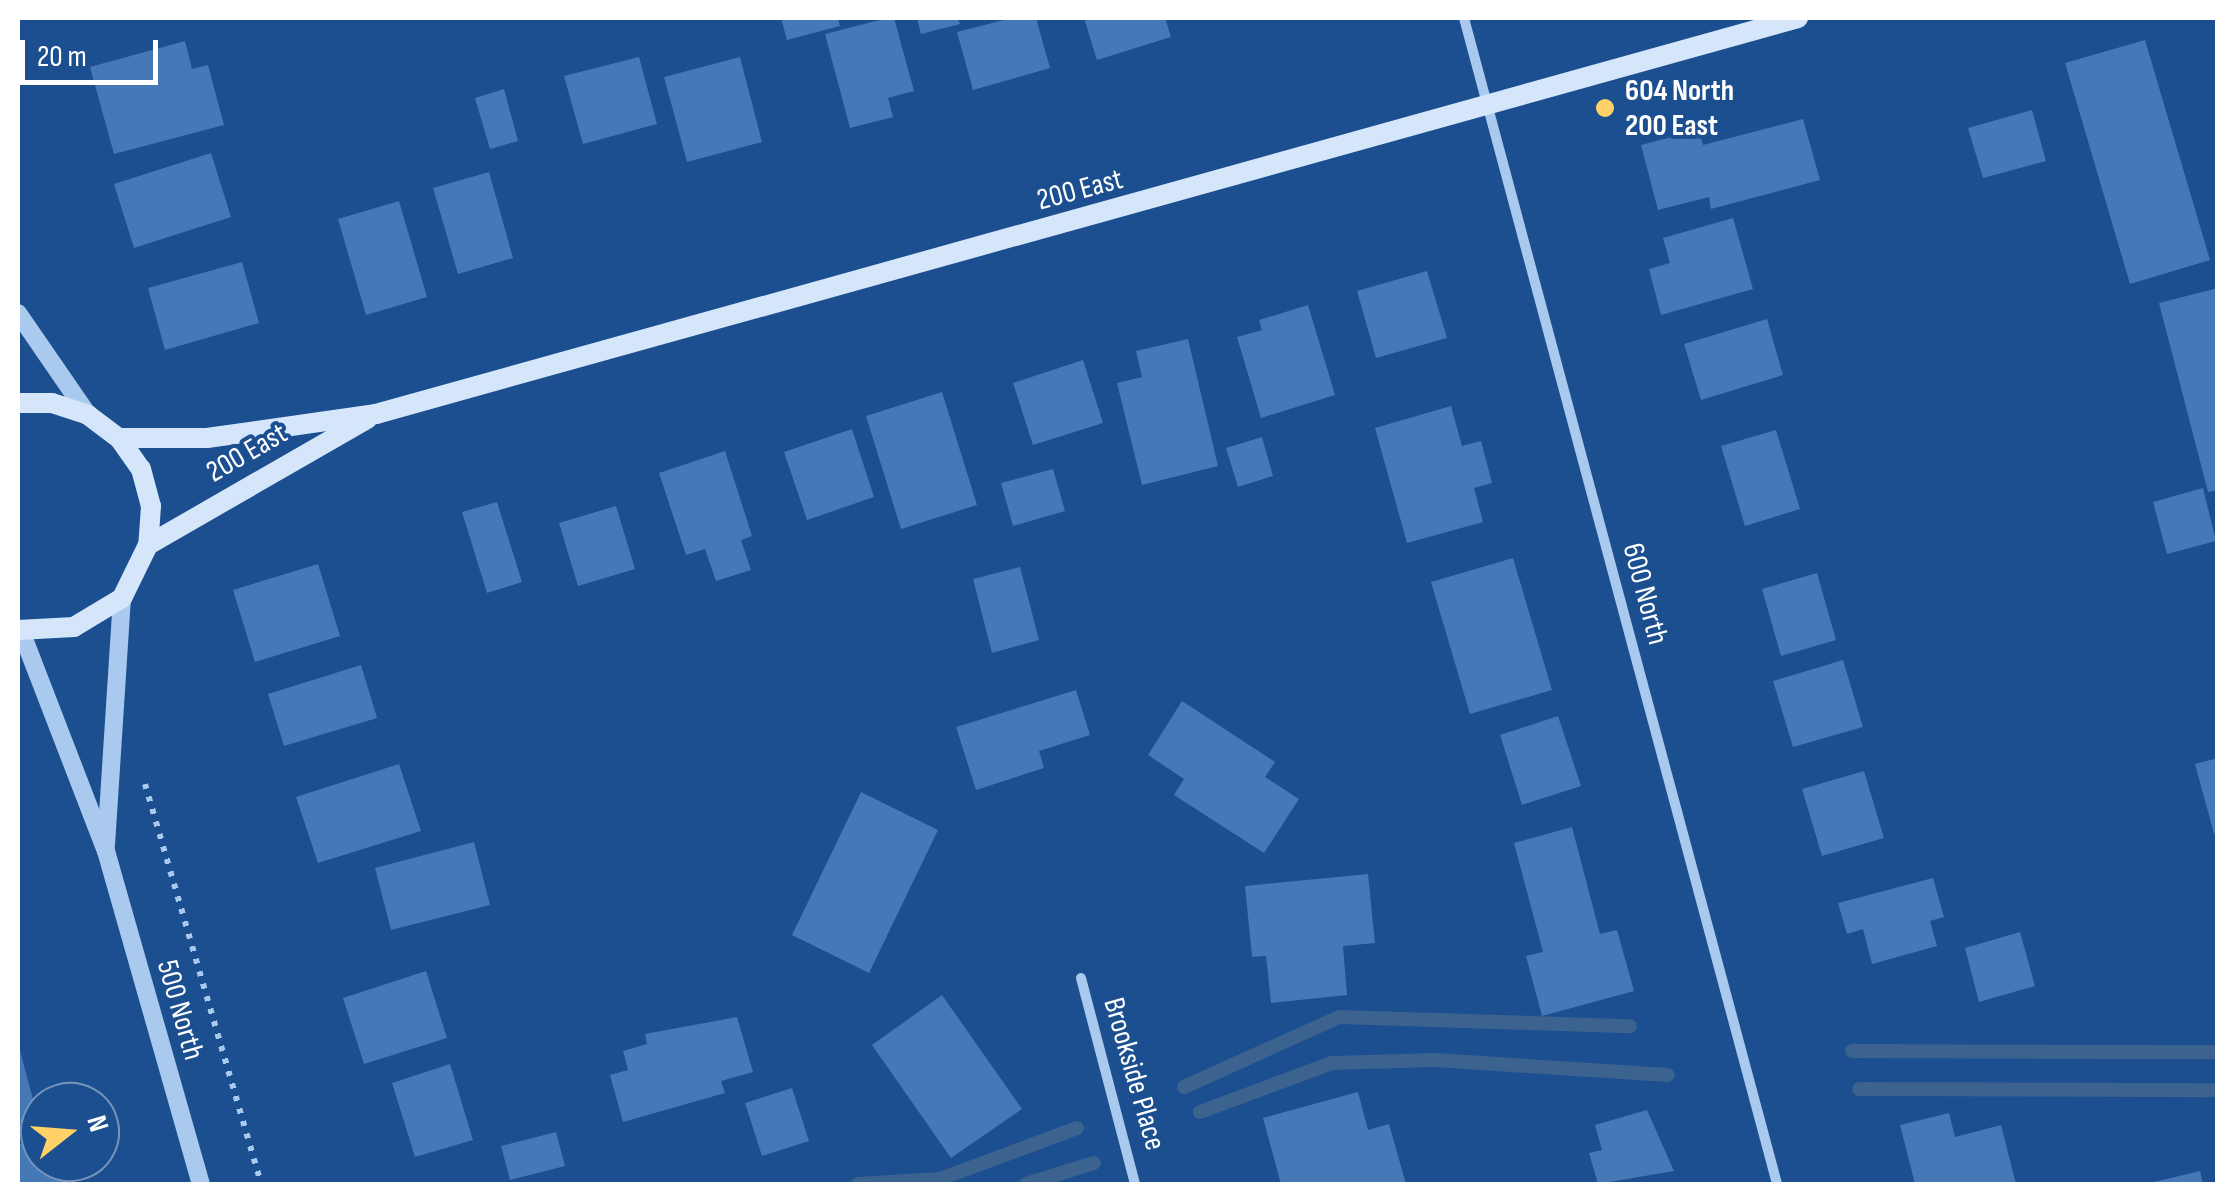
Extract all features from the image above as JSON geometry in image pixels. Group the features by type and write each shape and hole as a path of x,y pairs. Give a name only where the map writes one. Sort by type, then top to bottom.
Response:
{"main road":[{"name":"200 East","path":"119,438 207,438 376,414 1487,110 1798,18"},
{"path":"18,404 52,403 88,415 119,438 146,488 148,545 122,598 74,627 19,631"},
{"name":"200 East","path":"148,545 376,414"}],"street":[{"name":"600 North","path":"1464,18 1777,1184"},
{"path":"18,313 88,415"},
{"name":"500 North","path":"106,851 122,598"},
{"name":"500 North","path":"19,631 106,851 202,1184"},
{"name":"Brookside Place","path":"1081,978 1135,1184"}],"path":[{"path":"142,772 260,1184"}],"building":[{"path":"781,18 838,18 840,26 787,40"},
{"path":"894,18 914,91 888,98 893,117 850,128 825,34"},
{"path":"917,18 958,18 960,24 921,34"},
{"path":"1012,18 1036,18 1050,68 973,90 957,32"},
{"path":"1084,18 1165,18 1171,37 1097,60"},
{"path":"2145,40 2210,260 2130,284 2065,63"},
{"path":"185,41 192,69 208,65 224,125 114,154 90,67"},
{"path":"639,57 657,124 583,144 564,76"},
{"path":"740,57 762,142 687,162 664,77"},
{"path":"504,89 518,141 490,149 475,98"},
{"path":"2032,110 2046,161 1983,178 1968,128"},
{"path":"1803,119 1820,180 1711,209 1709,197 1658,210 1641,145 1699,130 1703,145"},
{"path":"211,153 231,217 134,248 114,184"},
{"path":"489,172 513,258 458,274 433,188"},
{"path":"399,201 427,297 366,315 338,219"},
{"path":"1733,218 1753,289 1661,315 1649,269 1670,263 1663,238"},
{"path":"242,262 259,323 165,350 148,288"},
{"path":"1427,271 1447,338 1376,358 1357,291"},
{"path":"2218,288 2218,490 2208,492 2159,303"},
{"path":"1308,305 1335,395 1261,418 1237,337 1262,330 1259,320"},
{"path":"1767,319 1783,375 1701,400 1684,344"},
{"path":"1188,339 1218,466 1142,485 1117,383 1142,377 1136,351"},
{"path":"1083,360 1103,423 1033,445 1013,383"},
{"path":"942,392 977,505 901,529 866,416"},
{"path":"1451,406 1462,446 1481,441 1492,483 1474,488 1483,522 1407,543 1375,428"},
{"path":"852,429 874,497 807,520 784,452"},
{"path":"1776,430 1800,509 1745,526 1721,446"},
{"path":"1262,437 1273,476 1238,487 1226,448"},
{"path":"725,451 752,536 741,540 751,570 716,581 705,549 686,555 659,473"},
{"path":"1053,469 1065,511 1013,526 1001,483"},
{"path":"2203,488 2216,541 2167,554 2153,502"},
{"path":"497,502 522,582 487,593 462,512"},
{"path":"616,506 635,569 578,586 559,523"},
{"path":"1513,558 1552,690 1470,714 1431,582"},
{"path":"318,564 340,636 255,662 233,590"},
{"path":"1020,567 1039,640 992,653 973,579"},
{"path":"1817,573 1836,640 1781,656 1762,589"},
{"path":"1843,660 1863,727 1793,747 1773,681"},
{"path":"361,665 377,718 284,746 268,694"},
{"path":"1076,690 1090,735 1039,751 1044,768 976,790 956,727"},
{"path":"1182,701 1275,762 1265,777 1299,799 1264,853 1174,795 1184,779 1148,755"},
{"path":"1558,716 1581,786 1522,805 1500,735"},
{"path":"2218,758 2218,833 2214,834 2195,764"},
{"path":"399,764 421,831 318,863 296,797"},
{"path":"1864,771 1884,838 1822,856 1802,789"},
{"path":"861,792 938,830 869,973 792,935"},
{"path":"1572,827 1600,934 1617,930 1634,991 1542,1016 1526,956 1543,952 1514,843"},
{"path":"474,842 490,905 391,930 375,868"},
{"path":"1368,874 1375,943 1343,946 1347,995 1271,1003 1266,956 1252,957 1245,886"},
{"path":"1933,878 1944,917 1930,921 1937,946 1872,964 1863,929 1847,934 1838,903"},
{"path":"2020,932 2035,986 1979,1002 1965,948"},
{"path":"426,971 447,1038 364,1064 343,998"},
{"path":"942,995 1022,1109 951,1158 872,1045"},
{"path":"737,1017 753,1072 721,1081 725,1093 623,1122 610,1075 628,1070 623,1051 647,1044 645,1034"},
{"path":"18,1048 28,1082 20,1082 18,1124"},
{"path":"450,1064 473,1140 415,1157 392,1083"},
{"path":"792,1088 809,1141 762,1156 745,1103"},
{"path":"1358,1092 1368,1130 1389,1124 1406,1184 1281,1184 1263,1118"},
{"path":"1647,1110 1674,1171 1598,1184 1589,1153 1602,1150 1595,1125"},
{"path":"1949,1113 1955,1137 2001,1125 2016,1184 1915,1184 1900,1125"},
{"path":"556,1132 565,1166 510,1180 501,1146"},
{"path":"18,1145 20,1182 66,1184 18,1184"},
{"path":"2200,1171 2203,1184 2150,1184 2150,1183"}],"waterway":[{"path":"1184,1087 1339,1017 1630,1026"},
{"path":"1852,1051 2218,1052"},
{"path":"1200,1112 1332,1063 1435,1060 1668,1075"},
{"path":"1859,1089 2218,1090"},
{"path":"858,1184 940,1179 1077,1128"},
{"path":"1026,1184 1094,1163"}],"place":[{"name":"604 North 200 East","path":"1605,108"}]}
